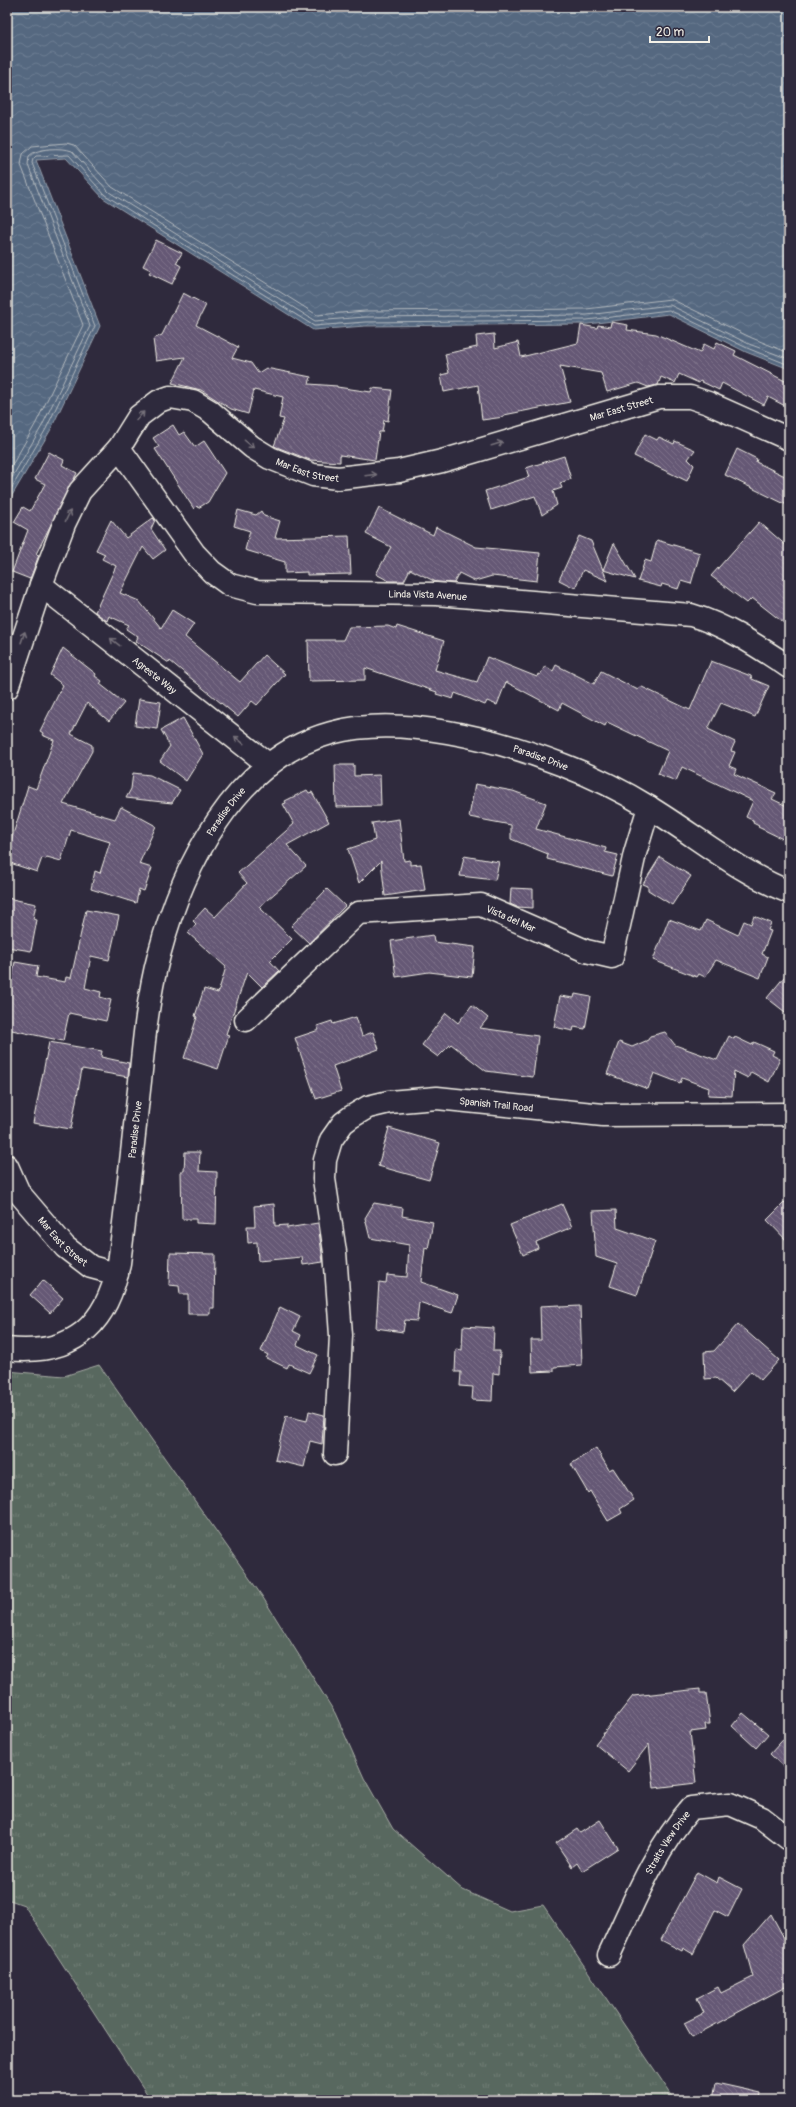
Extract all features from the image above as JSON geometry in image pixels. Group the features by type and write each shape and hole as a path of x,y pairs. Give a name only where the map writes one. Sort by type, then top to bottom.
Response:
{"street":[{"name":"Mar East Street","path":"7,688 41,585 64,524 80,491 118,448 139,416 149,407 170,397 193,401 210,411 252,448 270,458 313,475 338,478 399,471 442,461 659,397 690,397 789,439"},
{"name":"Linda Vista Avenue","path":"118,448 194,553 212,572 230,585 257,592 436,594 691,615 708,620 726,629 789,667"},
{"name":"Agreste Way","path":"41,585 269,765"},
{"name":"Paradise Drive","path":"7,1349 35,1350 65,1344 82,1334 95,1322 106,1305 117,1274 147,1016 163,940 182,885 207,838 236,797 269,765 300,745 328,733 370,726 412,727 467,737 540,756 600,780 649,807 737,866 789,892"},
{"name":"Vista del Mar","path":"246,1020 358,913 481,905 586,951 612,956 635,853 649,807"},
{"name":"Spanish Trail Road","path":"335,1454 342,1335 335,1252 324,1179 327,1149 343,1123 368,1107 389,1102 437,1098 603,1115 788,1115"},
{"name":"Mar East Street","path":"7,1166 13,1193 73,1255 91,1267 117,1274"},
{"name":"Straits View Drive","path":"609,1955 646,1878 672,1829 691,1808 730,1804 762,1818 789,1839"}],"green space":[{"path":"99,1365 262,1596 335,1713 364,1778 393,1829 463,1890 510,1911 543,1905 675,2100 151,2100 24,1905 7,1899 7,1371 64,1376"}],"water":[{"path":"7,7 789,7 789,369 746,352 669,314 588,324 365,326 313,330 103,198 66,158 36,160 100,326 50,431 7,504"}],"building":[{"path":"156,240 182,253 176,263 181,266 172,284 149,273 151,270 143,266"},
{"path":"183,293 206,305 196,325 238,347 232,358 251,363 258,373 266,368 311,377 309,384 337,386 371,392 372,388 392,390 388,421 384,420 382,432 379,432 375,460 340,455 340,462 310,460 274,446 284,419 279,418 283,397 254,390 248,414 231,409 201,390 172,383 185,357 156,361 153,339 162,335"},
{"path":"611,322 628,325 627,330 656,334 700,353 704,344 714,349 717,342 736,351 734,355 789,383 789,408 768,397 764,405 722,383 719,390 700,381 699,383 679,374 675,383 661,377 658,385 648,387 638,383 607,392 601,373 560,366 570,402 504,415 504,417 482,420 478,385 444,392 441,375 449,373 445,354 477,347 476,336 494,334 495,348 518,342 521,357 578,343 581,325 597,328 598,325 610,327"},
{"path":"173,425 179,435 184,432 195,447 204,441 225,473 208,502 198,508 197,506 194,509 155,449 159,447 153,438"},
{"path":"645,434 657,440 659,437 674,444 675,441 695,450 688,459 694,465 687,481 634,456"},
{"path":"737,449 757,459 756,462 789,478 789,506 725,475"},
{"path":"49,452 64,460 62,465 77,473 36,554 39,555 30,579 12,572 28,530 14,522 23,507 30,511 45,484 35,479"},
{"path":"564,456 571,479 560,483 562,488 553,491 557,505 542,515 535,496 491,510 485,491 529,477 526,468"},
{"path":"379,508 433,535 436,527 476,547 540,553 537,581 492,576 475,581 459,573 454,583 436,582 410,569 404,581 389,581 376,574 391,547 366,534"},
{"path":"238,510 256,515 261,511 264,516 280,521 275,538 349,536 351,574 307,575 307,572 285,573 285,562 245,550 250,531 234,526"},
{"path":"153,518 155,520 151,529 165,550 153,559 143,547 120,593 139,601 161,628 172,610 194,624 185,637 240,682 264,655 285,674 257,705 252,701 238,717 170,661 169,663 136,641 138,637 126,629 129,625 109,616 107,621 95,612 116,566 102,559 105,554 96,550 111,520 126,538"},
{"path":"759,522 789,548 789,627 752,598 747,603 711,576"},
{"path":"579,536 591,541 608,581 583,570 575,588 559,580"},
{"path":"657,540 700,553 691,584 681,581 678,589 662,584 661,587 638,581 645,560 651,562"},
{"path":"614,543 635,579 603,570"},
{"path":"388,626 396,629 397,626 444,641 435,670 477,682 487,657 537,677 538,674 540,675 545,666 553,671 556,665 594,684 601,671 638,690 640,686 690,710 711,661 751,676 752,679 769,686 755,717 721,703 708,729 735,742 731,751 735,752 729,766 736,769 734,774 776,793 772,799 789,807 789,842 758,827 759,826 753,823 754,821 746,817 753,801 682,767 676,781 658,774 668,751 607,722 605,726 562,703 559,710 506,682 497,705 487,701 485,705 455,693 453,699 436,694 437,692 365,668 365,680 309,681 308,640 343,640 349,627"},
{"path":"63,648 96,674 95,676 102,681 100,684 124,703 109,721 87,703 71,734 92,745 92,751 63,804 115,819 121,807 156,826 139,864 152,868 144,891 139,889 136,903 91,889 95,871 100,873 110,842 71,830 61,861 47,857 46,859 42,858 37,872 7,862 7,854 28,786 36,789 54,740 42,735 43,733 40,731 63,685 50,675"},
{"path":"139,699 161,702 157,729 135,726"},
{"path":"183,718 203,754 186,781 160,761 170,746 161,730"},
{"path":"335,765 354,765 354,776 380,775 381,806 336,807"},
{"path":"133,773 150,775 180,790 172,803 126,798 131,789"},
{"path":"475,784 513,791 546,803 536,829 606,848 605,852 618,855 612,876 547,859 548,854 511,839 511,825 469,817"},
{"path":"307,790 309,793 312,792 329,822 287,845 306,866 259,907 292,939 270,961 279,971 262,987 247,972 226,1034 229,1035 218,1069 184,1058 204,989 218,993 226,967 188,933 196,924 193,921 205,908 215,917 247,883 238,873 294,824 283,804 286,803 285,801"},
{"path":"399,819 404,861 410,860 410,865 421,864 425,890 385,896 381,861 359,883 348,849 375,840 372,823"},
{"path":"464,856 499,862 495,880 460,876"},
{"path":"660,857 691,876 672,905 648,890 648,886 643,884"},
{"path":"511,888 533,889 533,908 517,907 510,904"},
{"path":"327,889 345,906 309,943 291,926"},
{"path":"7,898 36,904 33,919 37,920 31,951 7,947"},
{"path":"86,910 119,916 109,960 91,956 85,988 101,992 100,997 111,1000 106,1021 69,1013 63,1041 7,1029 7,1003 15,962 38,966 36,977 65,982 66,977 71,978"},
{"path":"754,916 771,923 768,930 771,931 762,954 768,957 760,978 716,960 705,977 699,974 697,977 653,960 669,919 701,931 706,920 738,935 744,921 751,924"},
{"path":"433,935 434,942 475,947 472,977 429,972 396,977 391,941"},
{"path":"789,971 789,1015 767,998"},
{"path":"575,994 591,997 585,1029 574,1027 573,1031 554,1027 560,996 574,998"},
{"path":"472,1005 488,1018 480,1028 538,1036 533,1077 486,1071 451,1044 438,1057 422,1045 446,1013 458,1023"},
{"path":"356,1017 362,1036 373,1032 379,1049 333,1066 341,1091 316,1099 295,1038 319,1030 317,1026 332,1021 333,1024"},
{"path":"665,1032 675,1045 717,1060 729,1036 734,1039 735,1037 752,1045 754,1042 774,1051 772,1055 780,1059 769,1082 751,1072 748,1078 734,1071 732,1096 708,1095 709,1088 682,1078 680,1083 654,1073 648,1089 607,1074 619,1042 632,1047 648,1040 650,1036"},
{"path":"49,1042 102,1051 101,1057 129,1063 128,1077 82,1069 71,1129 33,1123"},
{"path":"389,1128 440,1143 429,1180 378,1166"},
{"path":"185,1152 200,1152 199,1171 217,1172 216,1224 196,1223 196,1219 182,1219 181,1171 184,1171"},
{"path":"789,1198 789,1243 767,1220"},
{"path":"374,1203 403,1208 402,1216 433,1222 428,1249 425,1248 421,1282 458,1295 452,1313 419,1302 417,1321 405,1320 403,1332 376,1328 379,1282 386,1283 387,1275 407,1277 409,1245 370,1238 365,1218"},
{"path":"274,1204 275,1226 287,1225 287,1228 318,1223 323,1262 303,1265 302,1257 258,1261 257,1242 248,1243 247,1226 255,1226 254,1206"},
{"path":"562,1204 572,1227 536,1242 538,1248 523,1255 510,1225"},
{"path":"616,1210 617,1228 655,1241 637,1295 610,1286 617,1264 596,1257 593,1211"},
{"path":"170,1253 215,1254 214,1308 210,1308 210,1314 188,1314 188,1294 180,1294 179,1286 169,1285"},
{"path":"43,1280 63,1298 50,1313 30,1295"},
{"path":"560,1305 560,1307 580,1306 582,1365 554,1367 554,1371 532,1372 531,1340 541,1340 540,1306"},
{"path":"280,1307 300,1317 293,1331 301,1335 297,1345 318,1355 309,1373 289,1364 287,1368 266,1358 268,1355 261,1351"},
{"path":"738,1324 779,1360 761,1380 751,1371 732,1392 716,1378 705,1379 704,1352 714,1351"},
{"path":"463,1326 494,1328 493,1351 500,1351 499,1374 493,1373 492,1401 472,1400 473,1387 460,1386 461,1372 455,1372 456,1349 462,1350"},
{"path":"309,1411 324,1415 322,1444 310,1441 304,1467 275,1460 286,1416 307,1421"},
{"path":"596,1448 609,1470 613,1468 634,1500 620,1509 622,1513 608,1521 590,1491 588,1493 571,1464"},
{"path":"700,1689 700,1693 706,1693 710,1724 705,1724 706,1730 690,1732 696,1783 654,1788 649,1744 628,1771 595,1744 633,1696"},
{"path":"743,1713 768,1734 756,1748 732,1726"},
{"path":"789,1733 789,1772 770,1754"},
{"path":"600,1820 618,1848 582,1871 577,1863 572,1867 556,1843 577,1829 580,1833"},
{"path":"697,1872 717,1883 719,1877 742,1889 728,1917 715,1910 693,1954 683,1948 682,1951 661,1940"},
{"path":"771,1914 784,1938 789,1935 789,1985 692,2037 684,2023 704,2013 697,1998 718,1987 721,1993 753,1977 744,1945"},
{"path":"716,2083 761,2093 760,2100 713,2100"}]}
